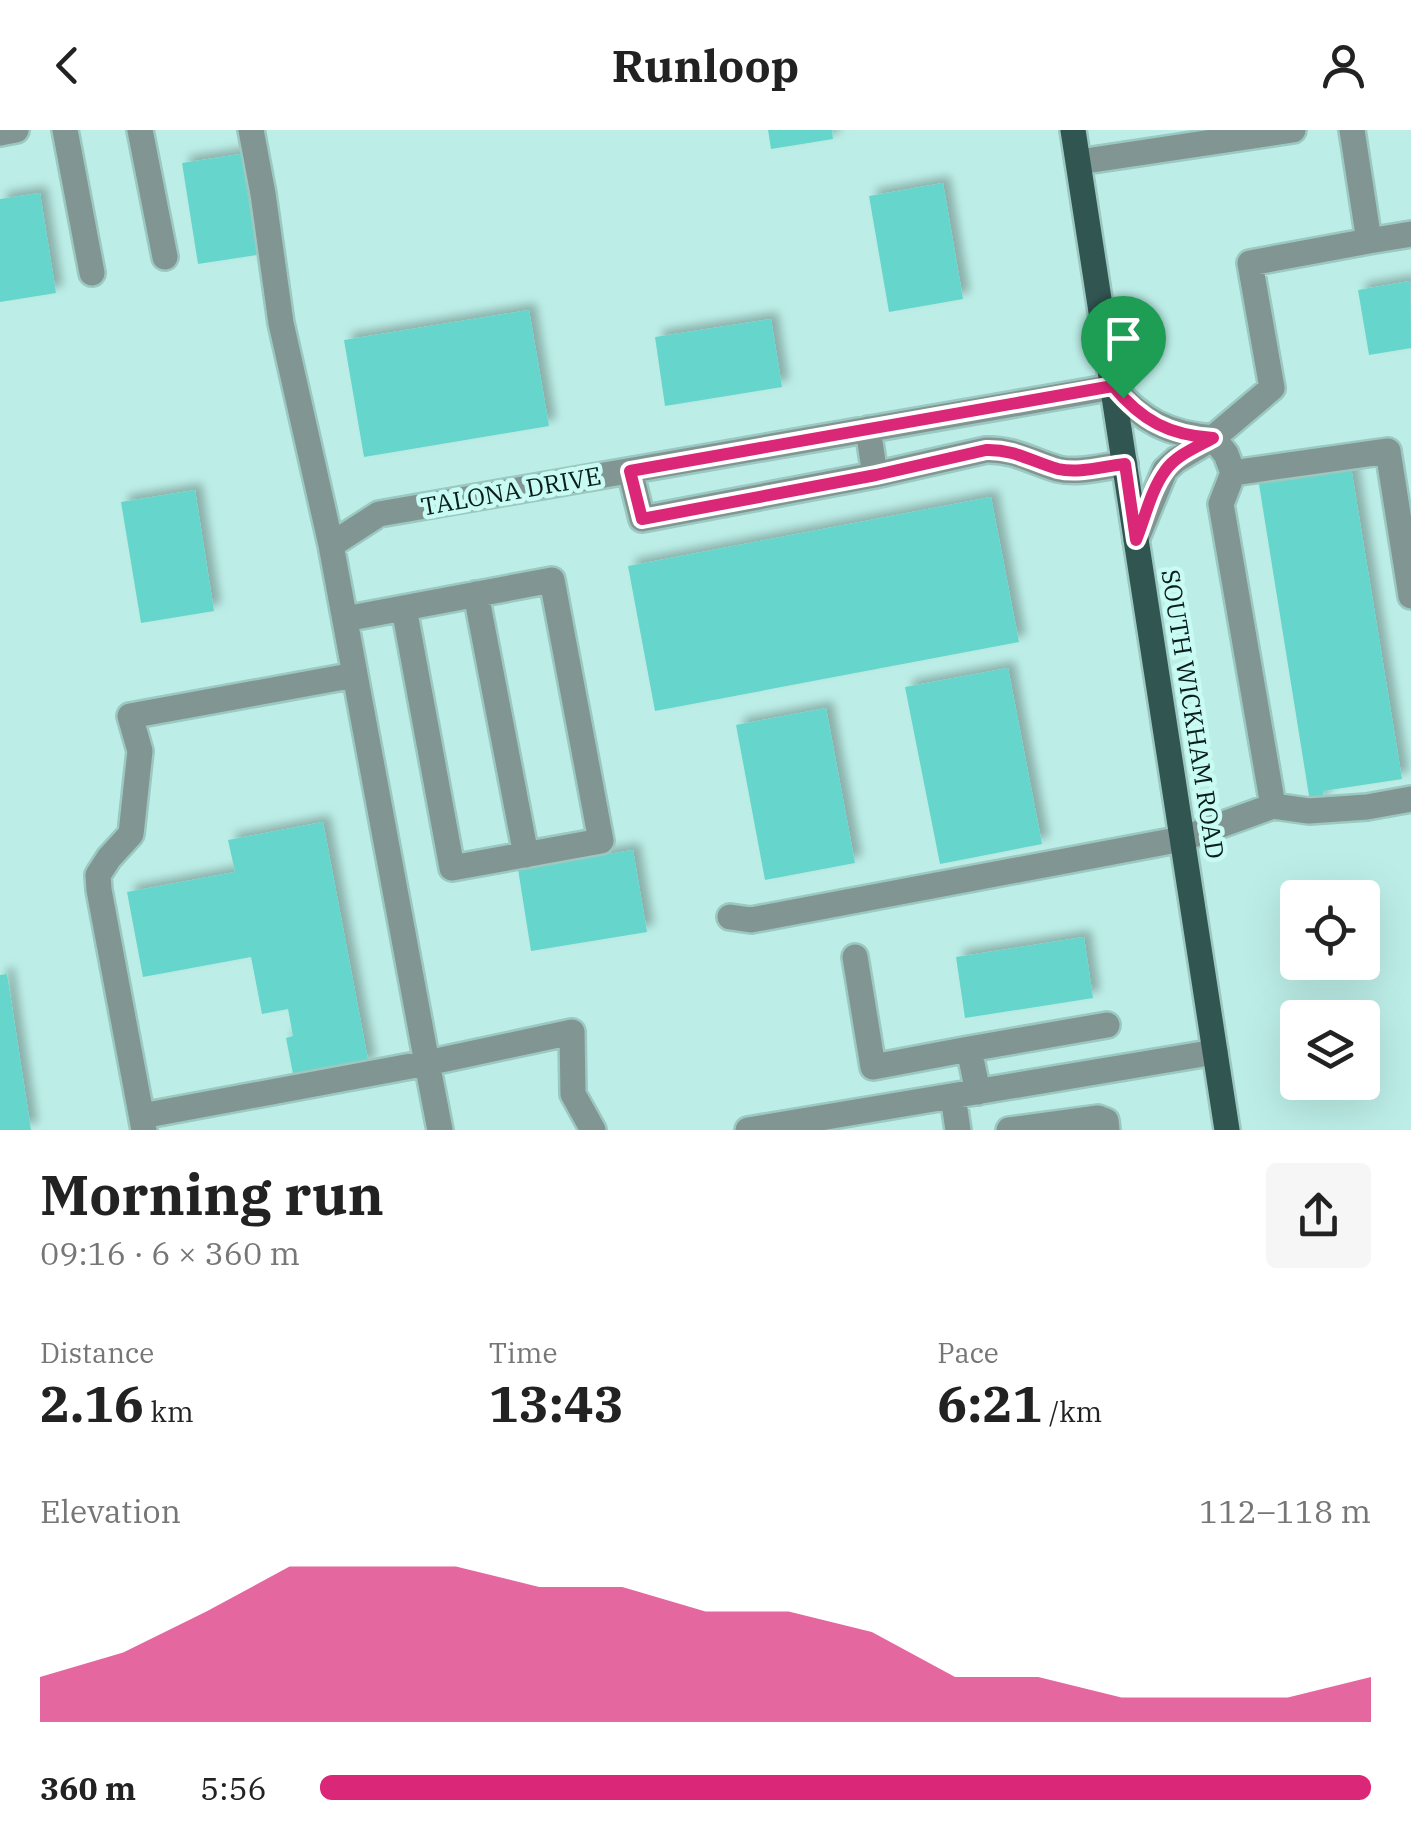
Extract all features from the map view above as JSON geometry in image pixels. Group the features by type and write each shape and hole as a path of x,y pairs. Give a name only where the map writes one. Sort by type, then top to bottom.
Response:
{"main road":[{"name":"SOUTH WICKHAM ROAD","path":"1074,130 1227,1130"}],"street":[{"path":"0,133 16,130"},
{"path":"65,130 92,273"},
{"path":"140,130 165,257"},
{"path":"251,130 281,323 332,545 440,1130"},
{"path":"1079,162 1293,130"},
{"path":"1352,130 1370,241"},
{"path":"1136,540 1165,470 1213,438 1272,388 1250,263 1411,234"},
{"path":"1113,386 1140,414 1161,427 1186,436 1213,438 1234,473 1221,504 1272,806"},
{"name":"TALONA DRIVE","path":"332,545 379,514 1113,386"},
{"path":"868,429 876,475"},
{"path":"630,471 642,519 986,450 1022,454 1062,470 1125,464"},
{"path":"1234,473 1388,451 1411,596"},
{"path":"345,619 552,580 601,841 452,868 404,608"},
{"path":"476,594 526,854"},
{"path":"355,675 130,716 140,751 131,834 98,875 143,1123 572,1032 573,1094 593,1130"},
{"path":"730,917 752,920 1182,840 1272,806 1309,811 1411,799"},
{"path":"856,957 873,1067 1108,1025"},
{"path":"958,1130 966,1094 969,1049"},
{"path":"748,1130 1214,1052"},
{"path":"1009,1130 1098,1118 1106,1120 1108,1130"}],"building":[{"path":"768,130 832,130 833,139 771,149"},
{"path":"241,154 257,255 198,264 182,163"},
{"path":"943,183 963,299 889,312 869,196"},
{"path":"40,193 56,293 0,302 0,199"},
{"path":"1410,281 1411,348 1369,355 1358,290"},
{"path":"529,310 549,426 364,457 344,340"},
{"path":"771,319 782,387 665,406 655,337"},
{"path":"1351,467 1402,779 1323,791 1324,800 1310,802 1258,478"},
{"path":"195,490 214,611 141,623 121,502"},
{"path":"991,497 1019,642 655,711 628,566"},
{"path":"1008,668 1042,844 940,864 905,687"},
{"path":"826,708 855,863 765,880 736,725"},
{"path":"323,822 369,1065 294,1079 286,1038 293,1036 288,1009 262,1014 251,957 143,977 127,892 235,872 228,840"},
{"path":"633,850 647,932 531,951 518,869"},
{"path":"1084,937 1093,998 965,1018 956,957"},
{"path":"7,974 31,1130 0,1130 0,975"}],"route":[{"path":"1113,386 1123,398 1161,427 1186,436 1213,438 1165,470 1136,540 1125,464 1062,470 1022,454 986,450 642,519 630,471 1113,386"}]}
